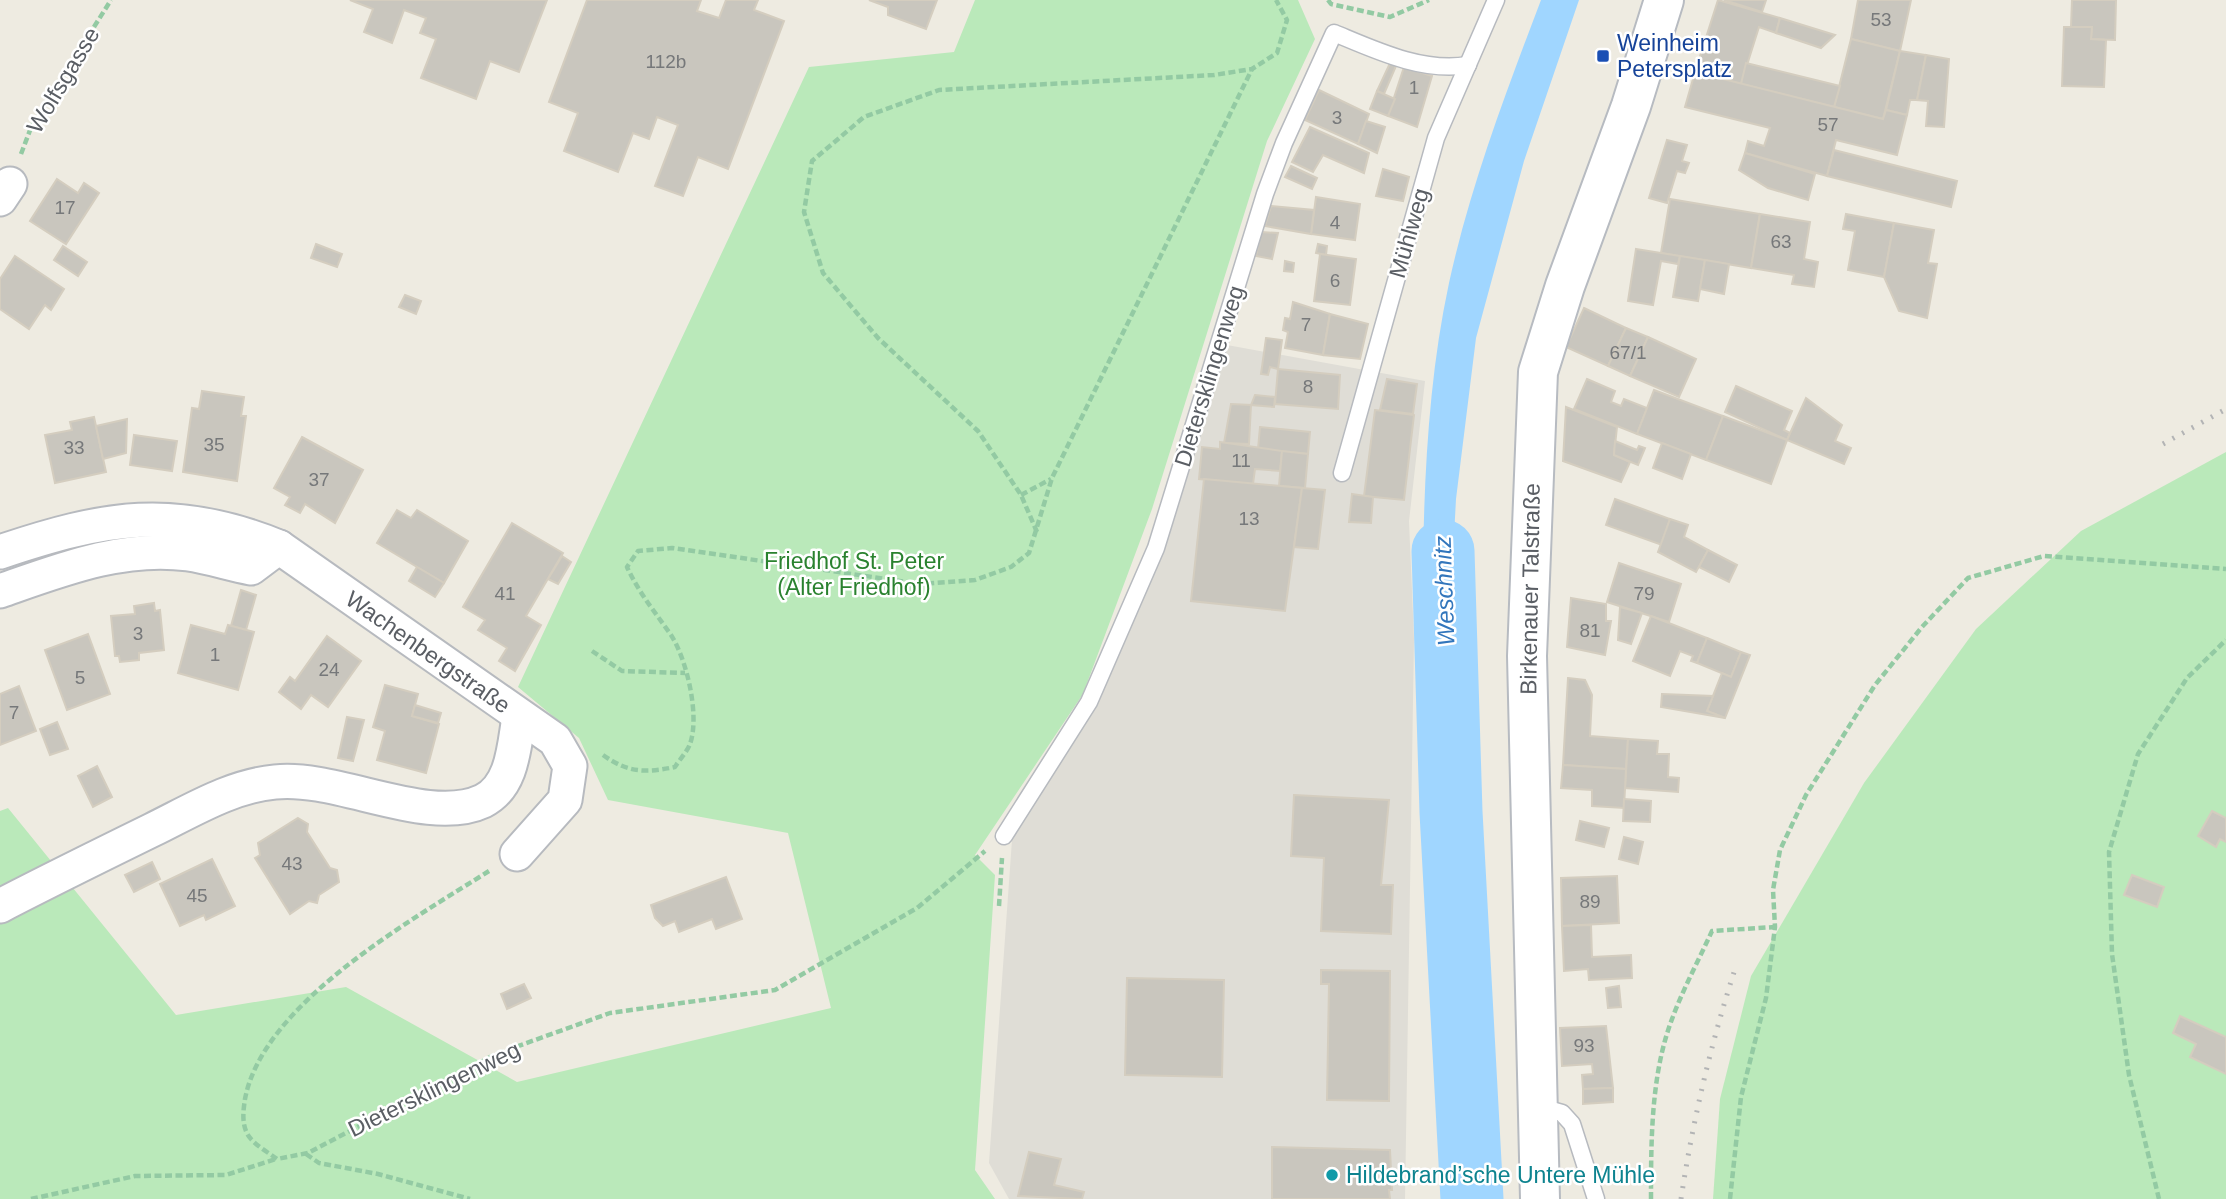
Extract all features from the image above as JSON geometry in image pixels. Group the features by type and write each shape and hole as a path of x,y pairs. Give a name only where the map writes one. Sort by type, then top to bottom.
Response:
{"main road":[{"name":"Birkenauer Talstraße","path":"1540,1199 1527,656 1538,372 1565,286 1631,106 1664,0"}],"street":[{"name":"Wachenbergstraße","path":"0,552 61,531 131,519 190,520 239,530 279,547 519,717 509,769 500,788 485,800 465,807 424,806 314,782 258,784 206,803 0,906"},
{"path":"0,591 74,565 129,553 186,554 251,568 279,547"},
{"path":"517,854 565,800 570,766 555,740 519,717"}],"lane":[{"name":"Mühlweg","path":"1342,473 1436,138 1496,0"},
{"name":"Dietersklingenweg","path":"1004,835 1089,702 1156,548 1265,194 1283,143 1334,33 1385,54 1447,69 1468,65"},
{"path":"1536,1106 1562,1113 1572,1124 1597,1199"}],"path":[{"name":"Wolfsgasse","path":"5,191 32,125 111,0"},
{"path":"1037,532 1021,495 978,431 878,338 823,273 804,212 812,161 864,117 939,90 1214,75 1252,69 1277,53 1287,20 1276,0"},
{"path":"1328,0 1331,4 1390,18 1429,0"},
{"path":"620,768 642,773 675,767 690,744 694,708 672,638 639,594 627,567 638,551 672,548 921,584 975,580 1011,567 1029,553 1052,478 1252,69"},
{"path":"1021,495 1052,478"},
{"path":"1730,1199 1741,1097 1766,998 1775,927 1773,890 1780,850 1806,795 1875,685 1922,627 1968,578 2044,556 2226,569"},
{"path":"2159,1199 2127,1062 2112,954 2109,852 2138,754 2187,678 2226,640"},
{"path":"593,651 622,671 685,673"},
{"path":"999,906 1004,835"},
{"name":"Dietersklingenweg","path":"31,1199 135,1176 226,1175 277,1159 305,1154 496,1054 610,1013 775,990 917,908 1004,835"},
{"path":"277,1159 250,1138 242,1117 250,1075 299,1006 395,931 517,854"},
{"path":"1651,1199 1652,1127 1663,1053 1682,995 1712,932 1775,927"},
{"path":"305,1154 319,1163 378,1174 470,1199"}],"shaded area":[{"path":"1227,345 1425,381 1409,521 1414,639 1405,1199 1009,1199 989,1163 1012,840 1099,699 1162,549"}],"green space":[{"name":"Friedhof St. Peter (Alter Friedhof)","path":"975,0 1298,0 1315,39 1267,141 1152,509 1083,694 975,855 995,875 975,1170 995,1199 0,1199 0,811 8,808 176,1015 346,987 517,1082 831,1008 788,833 608,800 579,738 518,687 809,67 954,52"},
{"path":"2226,452 2226,1199 1713,1199 1720,1099 1751,976 1864,783 1976,629 2081,531"}],"water":[{"path":"1541,0 1579,0 1524,161 1476,338 1456,499 1453,555 1456,639 1422,639 1426,460 1434,371 1449,283 1478,176"}],"building":[{"path":"350,0 547,0 519,72 490,61 476,99 421,78 436,39 420,33 426,18 404,10 392,43 364,32 373,9"},
{"path":"587,0 701,0 697,11 719,18 726,0 758,0 754,10 784,21 728,169 698,157 683,196 655,186 678,125 657,117 649,139 633,133 618,172 564,151 578,113 549,102"},
{"path":"869,0 937,0 926,29 888,15 888,7"},
{"path":"1718,0 1780,18 1776,33 1759,27 1741,84 1695,72"},
{"path":"1724,0 1766,0 1762,12"},
{"path":"1858,0 1911,0 1900,51 1851,39"},
{"path":"2072,0 2116,0 2115,40 2091,39 2092,27 2071,27"},
{"path":"1780,18 1835,35 1821,48 1776,33"},
{"path":"2064,27 2092,27 2091,39 2106,40 2104,87 2062,86"},
{"path":"1851,39 1900,51 1883,119 1834,107"},
{"path":"1900,51 1926,55 1917,100 1910,100 1907,115 1886,110"},
{"path":"1926,55 1949,59 1944,127 1926,126 1928,101 1917,100"},
{"path":"1390,63 1396,66 1384,94 1377,91"},
{"path":"1746,63 1840,86 1834,107 1741,84"},
{"path":"1404,67 1432,76 1417,127 1388,116"},
{"path":"1695,72 1883,119 1886,110 1907,115 1897,155 1836,140 1827,176 1745,153 1748,141 1764,146 1770,128 1685,107"},
{"path":"1319,90 1369,114 1358,144 1305,120"},
{"path":"1377,91 1395,99 1388,116 1370,109"},
{"path":"1366,121 1385,127 1377,153 1358,144"},
{"path":"1310,127 1369,153 1364,173 1323,155 1313,172 1292,162"},
{"path":"1667,140 1687,145 1682,161 1689,163 1685,173 1677,171 1667,203 1649,198"},
{"path":"1834,150 1957,181 1951,207 1827,176"},
{"path":"1745,153 1815,174 1808,200 1768,188 1739,170"},
{"path":"1291,166 1317,178 1312,189 1285,177"},
{"path":"1383,169 1409,177 1403,201 1376,196"},
{"path":"57,179 78,193 84,183 99,193 66,244 30,221"},
{"path":"1316,197 1360,204 1355,240 1311,234"},
{"path":"1670,199 1760,214 1751,268 1661,253"},
{"path":"1271,206 1314,210 1311,234 1265,226"},
{"path":"1760,214 1810,222 1804,259 1818,262 1814,287 1792,284 1794,275 1751,268"},
{"path":"1846,214 1894,223 1884,277 1848,270 1855,231 1843,229"},
{"path":"1894,223 1934,230 1928,263 1937,264 1927,318 1899,311 1884,277"},
{"path":"1261,232 1278,233 1272,259 1256,256"},
{"path":"316,244 342,254 337,267 311,258"},
{"path":"1318,244 1327,246 1326,255 1316,253"},
{"path":"63,246 87,262 78,276 54,260"},
{"path":"1636,249 1680,256 1678,264 1661,261 1653,305 1628,301"},
{"path":"1320,254 1356,259 1350,305 1314,301"},
{"path":"15,256 64,289 51,310 45,305 29,329 0,309 0,279"},
{"path":"1680,256 1705,260 1698,301 1673,297"},
{"path":"1705,260 1729,264 1724,294 1700,289"},
{"path":"1285,261 1294,263 1293,272 1284,271"},
{"path":"405,295 421,301 416,314 399,307"},
{"path":"1293,302 1330,314 1323,355 1285,348 1288,332 1283,330 1285,318 1290,319"},
{"path":"1584,308 1626,328 1608,366 1566,347"},
{"path":"1330,314 1368,324 1360,359 1323,355"},
{"path":"1626,328 1648,337 1630,376 1608,366"},
{"path":"1648,337 1696,359 1679,397 1630,376"},
{"path":"1266,338 1282,340 1278,369 1270,367 1268,375 1261,374"},
{"path":"1278,369 1340,375 1338,409 1275,404"},
{"path":"1387,379 1417,384 1413,414 1380,410"},
{"path":"1587,379 1615,391 1611,402 1621,406 1624,399 1647,408 1637,434 1574,409"},
{"path":"1736,386 1792,411 1784,430 1790,433 1787,440 1725,412"},
{"path":"1654,390 1723,416 1706,460 1637,434"},
{"path":"202,391 244,397 241,416 246,416 237,481 183,472 192,408 199,409"},
{"path":"1255,395 1275,397 1274,407 1251,405"},
{"path":"1806,398 1842,425 1835,441 1851,448 1844,464 1787,440"},
{"path":"1231,404 1251,405 1249,444 1224,443"},
{"path":"1566,407 1617,427 1614,455 1630,462 1621,482 1563,461"},
{"path":"1375,410 1414,415 1404,500 1364,496"},
{"path":"1723,416 1787,440 1771,484 1706,460"},
{"path":"94,417 106,472 55,483 45,435 72,430 70,422"},
{"path":"127,419 126,453 103,459 96,426"},
{"path":"1260,427 1310,432 1308,454 1258,449"},
{"path":"134,435 177,441 172,471 130,465"},
{"path":"302,437 363,470 335,523 305,504 300,513 285,505 290,497 274,488"},
{"path":"1615,441 1637,450 1639,446 1645,448 1638,465 1614,455"},
{"path":"1220,442 1282,451 1280,471 1255,469 1253,484 1199,479 1202,447 1220,449"},
{"path":"1662,443 1691,454 1682,479 1653,468"},
{"path":"1282,451 1308,454 1305,488 1279,486"},
{"path":"1204,479 1302,488 1285,611 1191,601"},
{"path":"1302,488 1325,490 1318,549 1294,547"},
{"path":"1352,494 1373,497 1371,523 1349,522"},
{"path":"1615,499 1670,519 1662,545 1606,525"},
{"path":"397,510 411,518 417,510 468,541 444,583 377,543"},
{"path":"1670,519 1688,525 1684,537 1708,550 1696,572 1658,552"},
{"path":"512,523 563,553 526,616 541,625 515,671 499,661 507,648 478,630 485,620 463,607"},
{"path":"1708,550 1737,565 1729,582 1699,567"},
{"path":"562,556 571,562 558,584 548,579"},
{"path":"1619,563 1681,584 1669,622 1607,602"},
{"path":"417,567 444,583 435,597 409,581"},
{"path":"241,590 256,595 246,630 231,626"},
{"path":"1571,598 1606,604 1606,621 1611,621 1605,655 1567,647"},
{"path":"154,603 155,611 160,610 164,650 139,653 139,660 120,662 119,656 115,656 111,616 135,614 134,606"},
{"path":"1620,607 1642,613 1631,644 1618,640"},
{"path":"1651,616 1707,638 1697,663 1691,661 1693,656 1680,651 1670,676 1633,661"},
{"path":"191,625 225,634 228,625 254,632 238,690 178,673"},
{"path":"88,634 110,694 67,710 45,650"},
{"path":"327,636 361,661 328,707 311,695 301,709 279,692 290,677 295,681"},
{"path":"1707,638 1741,652 1731,677 1697,663"},
{"path":"1741,652 1750,655 1725,718 1707,711 1722,673 1731,677"},
{"path":"1568,678 1585,680 1592,695 1590,736 1628,739 1626,769 1563,765"},
{"path":"385,685 418,694 412,716 439,724 426,773 377,760 385,731 373,727"},
{"path":"19,686 36,731 0,745 0,694"},
{"path":"1662,694 1713,696 1707,711 1725,718 1661,707"},
{"path":"415,705 441,713 438,723 412,716"},
{"path":"347,717 364,720 353,761 338,758"},
{"path":"57,722 68,749 50,755 40,729"},
{"path":"1628,739 1658,741 1657,754 1669,754 1668,777 1679,778 1678,792 1625,788"},
{"path":"1563,765 1626,769 1624,808 1592,806 1592,790 1561,788"},
{"path":"97,766 112,797 93,807 78,776"},
{"path":"1294,795 1389,800 1381,885 1393,885 1391,934 1321,931 1324,858 1291,856"},
{"path":"1624,799 1651,801 1650,822 1623,821"},
{"path":"2212,811 2226,818 2226,842 2220,839 2216,847 2198,836"},
{"path":"298,818 308,824 307,832 330,868 337,870 339,882 319,895 317,903 309,901 290,914 255,858 260,855 258,843"},
{"path":"1580,821 1609,828 1604,847 1576,840"},
{"path":"1624,837 1643,842 1638,864 1619,859"},
{"path":"212,859 235,906 206,920 204,915 180,926 160,884"},
{"path":"152,862 160,879 134,892 125,875"},
{"path":"2132,875 2164,887 2157,907 2124,895"},
{"path":"1617,876 1619,923 1562,926 1561,878"},
{"path":"726,877 742,919 716,929 712,919 679,932 675,921 663,926 655,918 651,905"},
{"path":"1591,925 1592,957 1631,955 1632,978 1589,980 1588,969 1564,971 1562,926"},
{"path":"1321,970 1390,971 1389,1101 1327,1100 1329,984 1321,984"},
{"path":"1127,978 1224,980 1222,1077 1125,1075"},
{"path":"524,984 531,998 507,1009 501,994"},
{"path":"1619,986 1621,1007 1608,1008 1606,988"},
{"path":"2180,1016 2226,1037 2226,1074 2190,1057 2196,1044 2173,1033"},
{"path":"1606,1026 1613,1088 1583,1089 1582,1075 1593,1074 1592,1064 1562,1066 1560,1028"},
{"path":"1613,1088 1613,1102 1583,1104 1583,1089"},
{"name":"Hildebrand’sche Untere Mühle","path":"1272,1147 1390,1150 1390,1199 1272,1199"},
{"path":"1029,1152 1061,1159 1054,1185 1084,1192 1082,1199 1018,1196"}],"waterway":[{"name":"Weschnitz","path":"1443,551 1451,812 1472,1199"}],"railway":[{"path":"2163,444 2226,409"},
{"path":"1681,1199 1704,1081 1736,966"}],"place":[{"name":"Weinheim Petersplatz","path":"1603,56"},
{"name":"Hildebrand’sche Untere Mühle","path":"1332,1175"}]}
